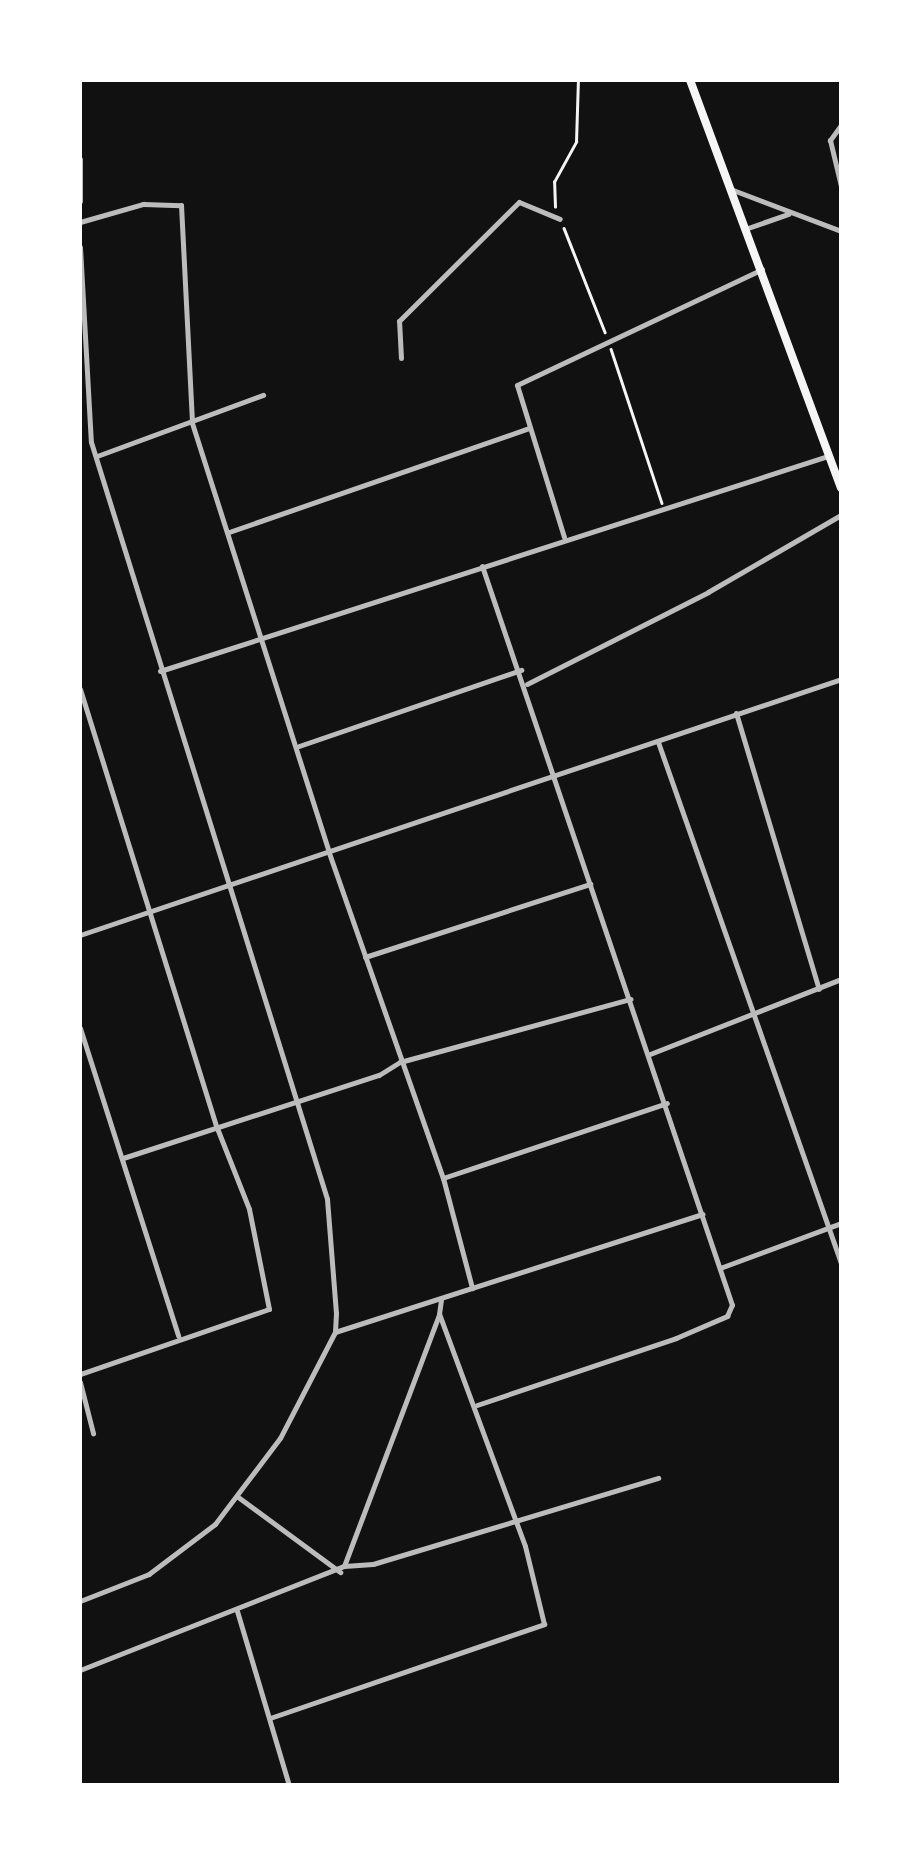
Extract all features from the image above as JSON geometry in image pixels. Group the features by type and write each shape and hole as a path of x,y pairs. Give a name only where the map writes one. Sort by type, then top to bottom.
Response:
{"highway":[{"path":"690,80 841,488"}],"street":[{"path":"841,125 830,140 841,186"},
{"path":"80,159 80,201"},
{"path":"730,190 841,231"},
{"path":"401,358 399,322 519,202 560,218"},
{"path":"80,222 143,204 181,205 192,423 299,746 328,850 442,1178 472,1288"},
{"path":"746,229 788,214"},
{"path":"80,247 83,376 96,456 160,671 232,886 334,1230 335,1332 280,1438 238,1496 172,1560 124,1588 80,1600"},
{"path":"564,537 515,390 519,382 762,270"},
{"path":"96,456 263,395"},
{"path":"229,532 529,428"},
{"path":"160,671 564,537 829,456"},
{"path":"526,685 841,515"},
{"path":"477,1406 727,1316 732,1305 521,670 482,566"},
{"path":"299,746 521,670"},
{"path":"80,935 841,679"},
{"path":"80,688 217,1128 249,1209 269,1309 178,1336 80,1378 93,1433"},
{"path":"736,714 819,989"},
{"path":"658,742 841,1262"},
{"path":"366,958 590,884"},
{"path":"650,1054 841,980"},
{"path":"123,1158 295,1098 379,1075 400,1062 631,999"},
{"path":"80,1028 178,1336"},
{"path":"442,1178 666,1102"},
{"path":"335,1332 702,1214"},
{"path":"720,1268 841,1222"},
{"path":"343,1569 441,1300"},
{"path":"270,1718 542,1626 543,1603 477,1406 439,1314"},
{"path":"80,1670 343,1569 516,1523 658,1478"},
{"path":"238,1496 319,1562 343,1569"},
{"path":"237,1611 288,1785"}],"path":[{"path":"578,80 576,142 552,199 609,342 663,506"}]}
